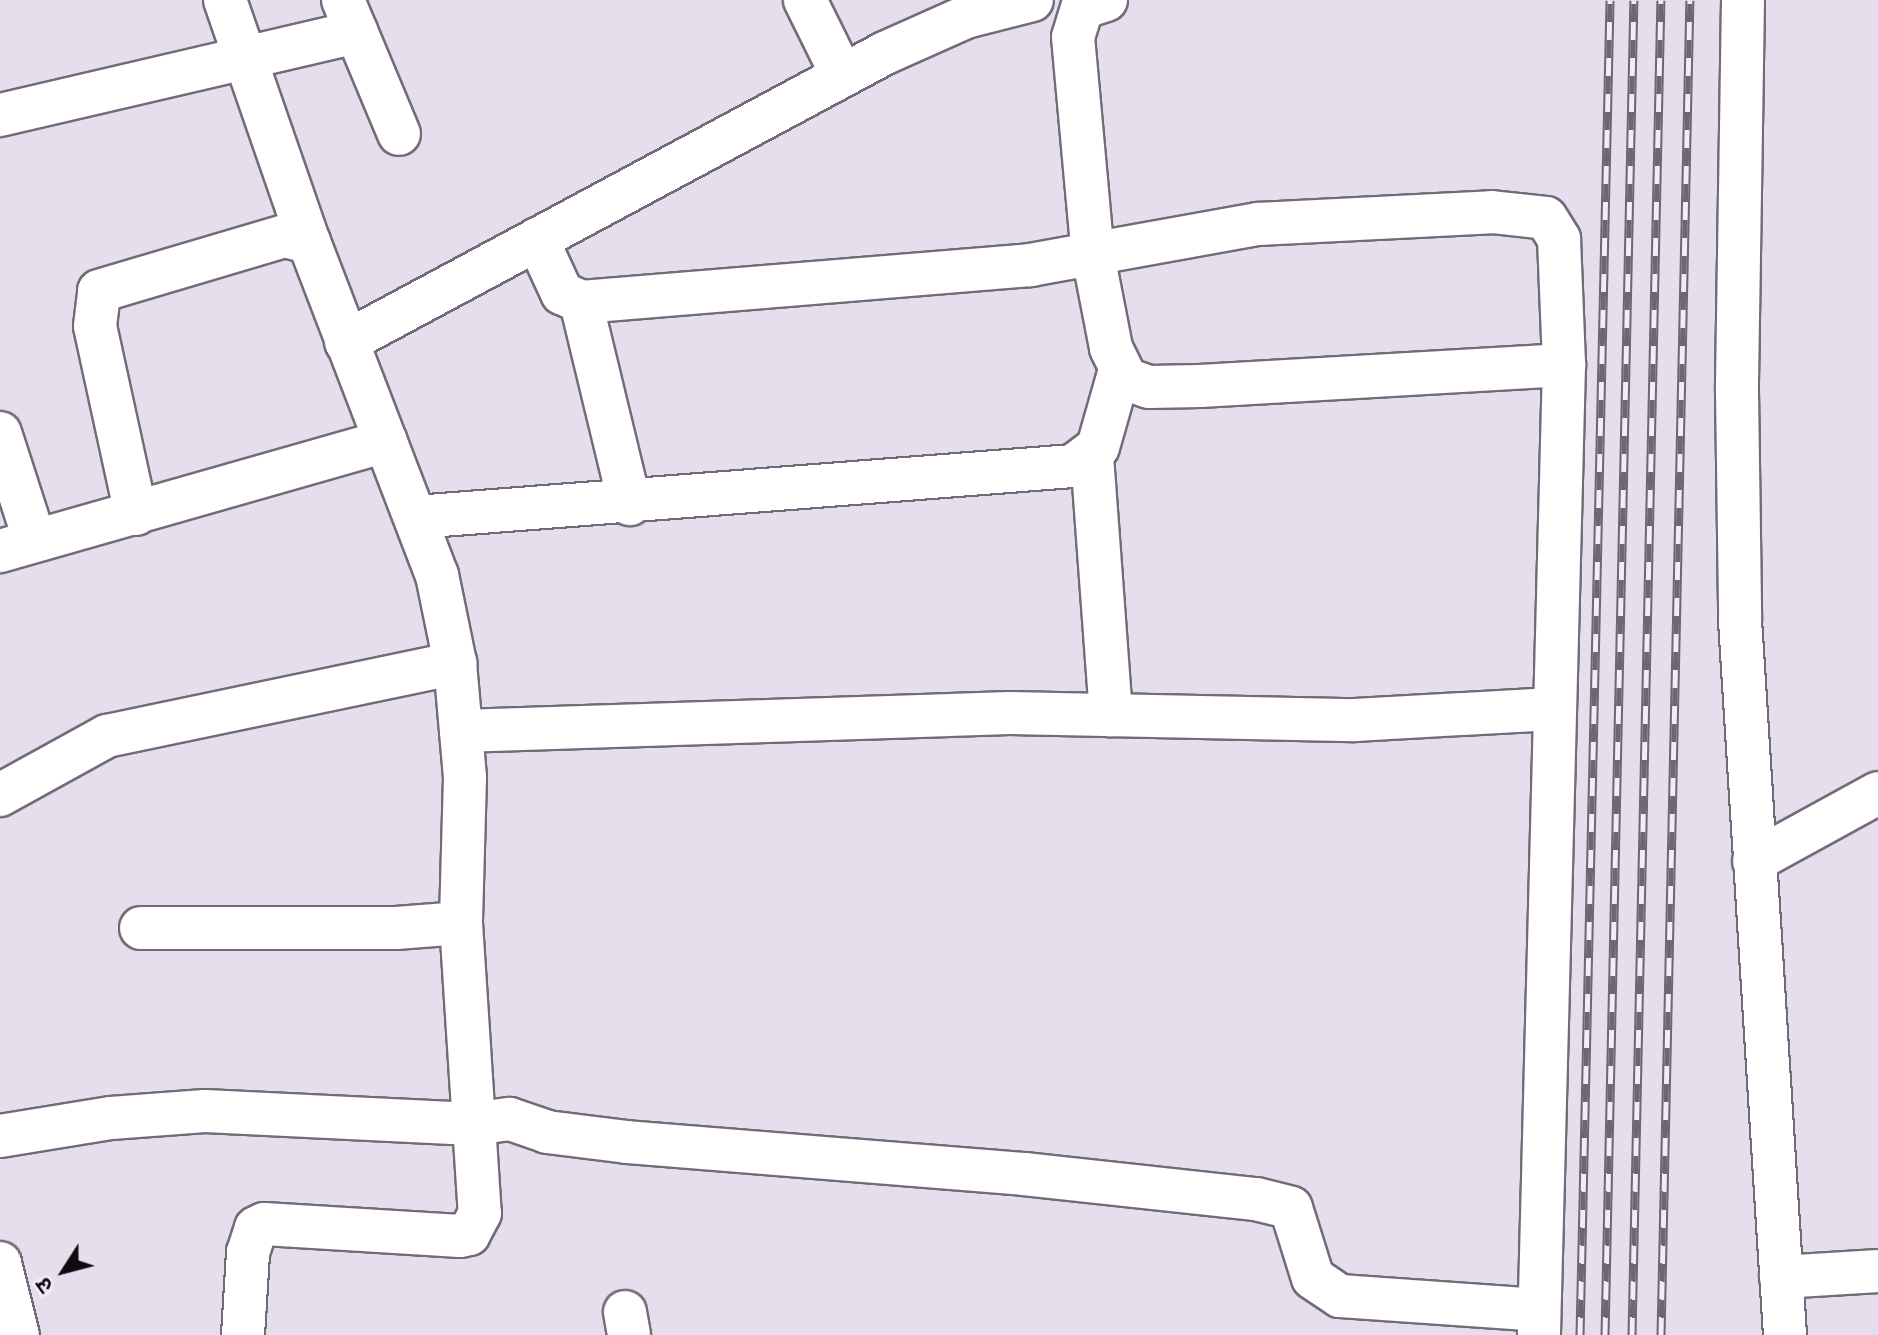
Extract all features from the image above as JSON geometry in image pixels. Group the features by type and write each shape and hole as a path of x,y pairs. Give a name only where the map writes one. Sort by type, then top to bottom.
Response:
{"street":[{"path":"225,0 309,242 437,575 455,663 461,731 461,923 480,1213 469,1234 428,1237 264,1224 256,1228 248,1253 243,1335"},
{"path":"805,0 842,75"},
{"path":"346,342 842,75 966,17 1032,0"},
{"path":"1743,0 1737,437 1740,620 1785,1335"},
{"path":"1076,3 1073,37 1093,255 1120,370 1092,456 1111,715"},
{"path":"0,115 244,56 350,16 399,134"},
{"path":"0,1136 111,1118 205,1111 473,1124 510,1119 547,1132 627,1142 1024,1174 1281,1204 1298,1222 1313,1278 1340,1296 1539,1323 1564,365 1559,239 1546,218 1530,214 1372,216 1258,224 1030,265 581,302 562,293 537,239"},
{"path":"136,514 95,326 99,291 285,236 309,242"},
{"path":"581,302 630,504"},
{"path":"1120,370 1135,384 1149,387 1564,365"},
{"path":"0,433 17,544 136,514 386,441"},
{"path":"416,517 630,504 1073,466 1092,456"},
{"path":"0,795 107,736 455,663"},
{"path":"461,731 1010,713 1355,720 1553,709"},
{"path":"1754,861 1878,793"},
{"path":"141,928 396,928 461,923"},
{"path":"0,1263 18,1335"},
{"path":"1781,1277 1878,1271"}],"railway":[{"path":"1580,1335 1610,0"},
{"path":"1605,1335 1634,0"},
{"path":"1632,1335 1661,0"},
{"path":"1661,1335 1690,0"}]}
